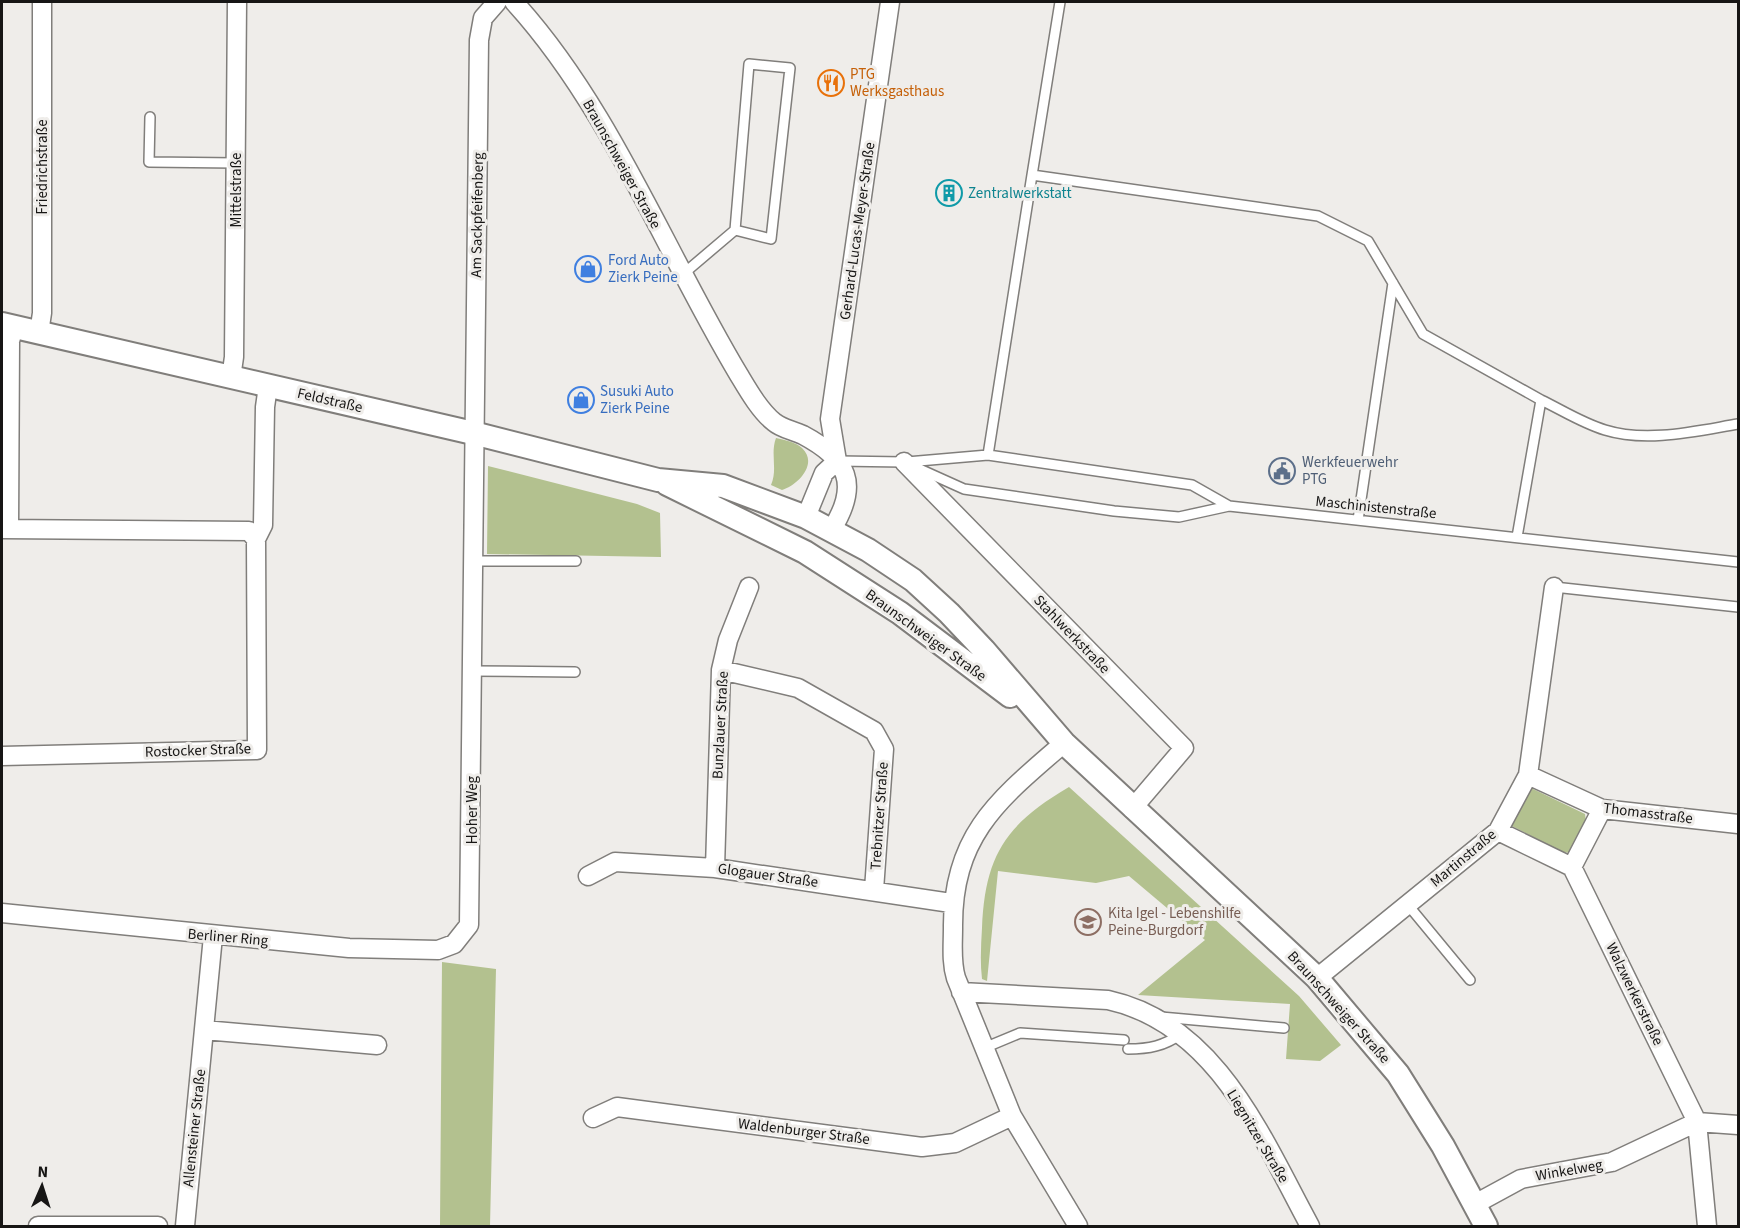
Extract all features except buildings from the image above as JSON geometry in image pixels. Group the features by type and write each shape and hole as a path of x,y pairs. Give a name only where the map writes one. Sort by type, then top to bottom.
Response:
{"street":[{"name":"Friedrichstraße","path":"39,333 42,313 42,2"},
{"name":"Mittelstraße","path":"231,378 234,357 237,2"},
{"name":"Am Sackpfeifenberg","path":"473,433 479,40 483,18 496,2"},
{"name":"Braunschweiger Straße","path":"514,2 565,64 588,102 741,379 774,423 802,435 837,461"},
{"name":"Gerhard-Lucas-Meyer-Straße","path":"832,529 848,497 847,476 837,461 830,419 890,2"},
{"name":"Feldstraße","path":"8,325 473,433 658,480 723,486 806,517"},
{"path":"8,325 10,341 5,529 249,531 256,539"},
{"name":"Rostocker Straße","path":"2,756 257,750 256,539 263,525 265,407 268,386"},
{"name":"Hoher Weg","path":"454,944 469,925 474,561 473,433"},
{"path":"805,552 806,517 824,473 837,461"},
{"name":"Stahlwerkstraße","path":"904,462 1184,748 1132,809"},
{"name":"Feldstraße","path":"658,480 805,552"},
{"name":"Braunschweiger Straße","path":"806,517 832,529 913,580 984,650 1064,743 1132,809 1247,911 1317,978 1398,1074 1475,1204 1486,1227"},
{"path":"805,552 832,529"},
{"name":"Braunschweiger Straße","path":"805,552 900,613 1044,722"},
{"name":"Martinstraße","path":"1317,978 1498,831 1528,775 1554,586"},
{"name":"Bunzlauer Straße","path":"715,868 721,670 728,640 749,587"},
{"name":"Trebnitzer Straße","path":"721,670 798,688 874,731 884,749 874,890"},
{"path":"1064,743 1004,797 978,828 962,858 951,903 953,963 961,992 1012,1116 1078,1227"},
{"name":"Thomasstraße","path":"1528,775 1602,809 1738,824"},
{"path":"1498,831 1572,867 1602,809"},
{"name":"Glogauer Straße","path":"588,876 615,862 715,868 951,903"},
{"name":"Walzwerkerstraße","path":"1572,867 1697,1122"},
{"name":"Berliner Ring","path":"2,913 350,948 438,950 454,944"},
{"name":"Allensteiner Straße","path":"185,1227 213,936"},
{"name":"Liegnitzer Straße","path":"961,992 1108,1000 1130,1005 1156,1017 1193,1042 1242,1103 1310,1227"},
{"path":"204,1030 377,1045"},
{"name":"Waldenburger Straße","path":"592,1118 617,1107 922,1147 955,1143 1012,1116"},
{"path":"1707,1227 1697,1122 1738,1125"},
{"name":"Winkelweg","path":"1475,1204 1521,1179 1611,1162 1697,1122"},
{"path":"38,1227 158,1227"}],"lane":[{"path":"988,455 1060,2"},
{"path":"682,275 735,230 749,64 790,68 771,239 735,230"},
{"path":"150,117 149,162 236,163"},
{"path":"1032,176 1318,216 1368,241 1423,334 1541,400 1606,430 1637,436 1692,432 1738,424"},
{"path":"1358,520 1393,283"},
{"path":"1517,537 1541,400"},
{"path":"904,462 988,455 1192,485 1230,506"},
{"name":"Maschinistenstraße","path":"837,461 904,462 964,489 1114,510 1179,517 1230,506 1738,561"},
{"path":"474,561 576,561"},
{"path":"1554,586 1738,607"},
{"path":"473,671 575,672"},
{"path":"1408,905 1470,980"},
{"path":"1156,1017 1284,1028"},
{"path":"984,1048 1020,1033 1147,1049 1167,1043 1181,1034"}],"green space":[{"path":"776,438 802,448 807,454 808,461 804,474 794,484 782,490 771,485"},
{"path":"488,466 637,504 660,513 661,557 487,554"},
{"path":"1069,787 1299,996 1341,1045 1320,1061 1286,1059 1290,1004 1138,995 1205,940 1129,876 1096,883 998,871 987,981 982,979 981,947 984,902 994,861 1003,844 1029,814"},
{"path":"1531,788 1585,814 1586,823 1571,853 1562,852 1510,825"},
{"path":"442,962 496,969 490,1226 440,1226"}],"place":[{"name":"PTG Werksgasthaus","path":"831,83"},
{"name":"Zentralwerkstatt","path":"949,193"},
{"name":"Ford Auto Zierk Peine","path":"588,269"},
{"name":"Susuki Auto Zierk Peine","path":"581,400"},
{"name":"Werkfeuerwehr PTG","path":"1282,471"},
{"name":"Kita Igel - Lebenshilfe Peine-Burgdorf","path":"1088,922"}]}
